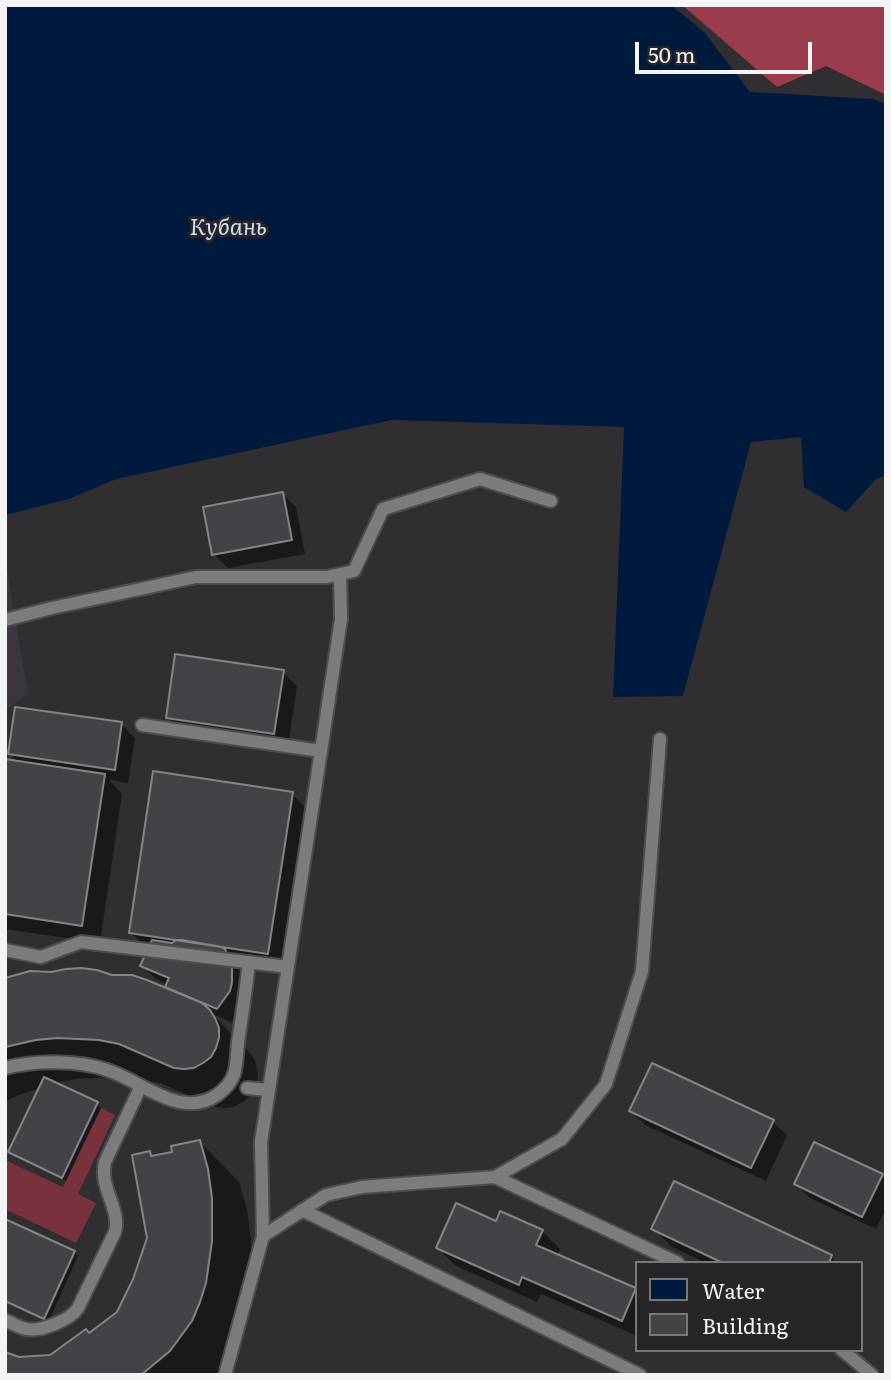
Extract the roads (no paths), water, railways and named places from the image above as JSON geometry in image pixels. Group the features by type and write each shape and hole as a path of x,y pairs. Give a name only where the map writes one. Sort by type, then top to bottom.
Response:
{"lane":[{"path":"5,621 52,608 196,577 327,577 354,571 383,509 480,480 551,501"},
{"path":"225,1375 262,1236 261,1142 341,620 340,574"},
{"path":"142,725 321,751"},
{"path":"262,1236 326,1195 362,1187 495,1177 562,1139 606,1084 642,971 660,739"},
{"path":"5,950 41,957 81,942 288,967"},
{"path":"5,1068 35,1063 83,1065 107,1069 174,1102 187,1104 212,1098 234,1075 249,962"},
{"path":"5,1320 29,1330 74,1315 115,1232 117,1224 103,1173 105,1163 141,1086"},
{"path":"247,1087 269,1090"},
{"path":"495,1177 674,1261"},
{"path":"302,1210 640,1375"},
{"path":"844,1352 872,1375"}],"water":[{"name":"Кубань","path":"5,5 671,5 704,32 750,92 873,99 886,104 886,475 876,479 846,512 804,487 801,437 751,442 683,696 613,697 624,427 391,420 116,479 69,499 5,515"}]}
